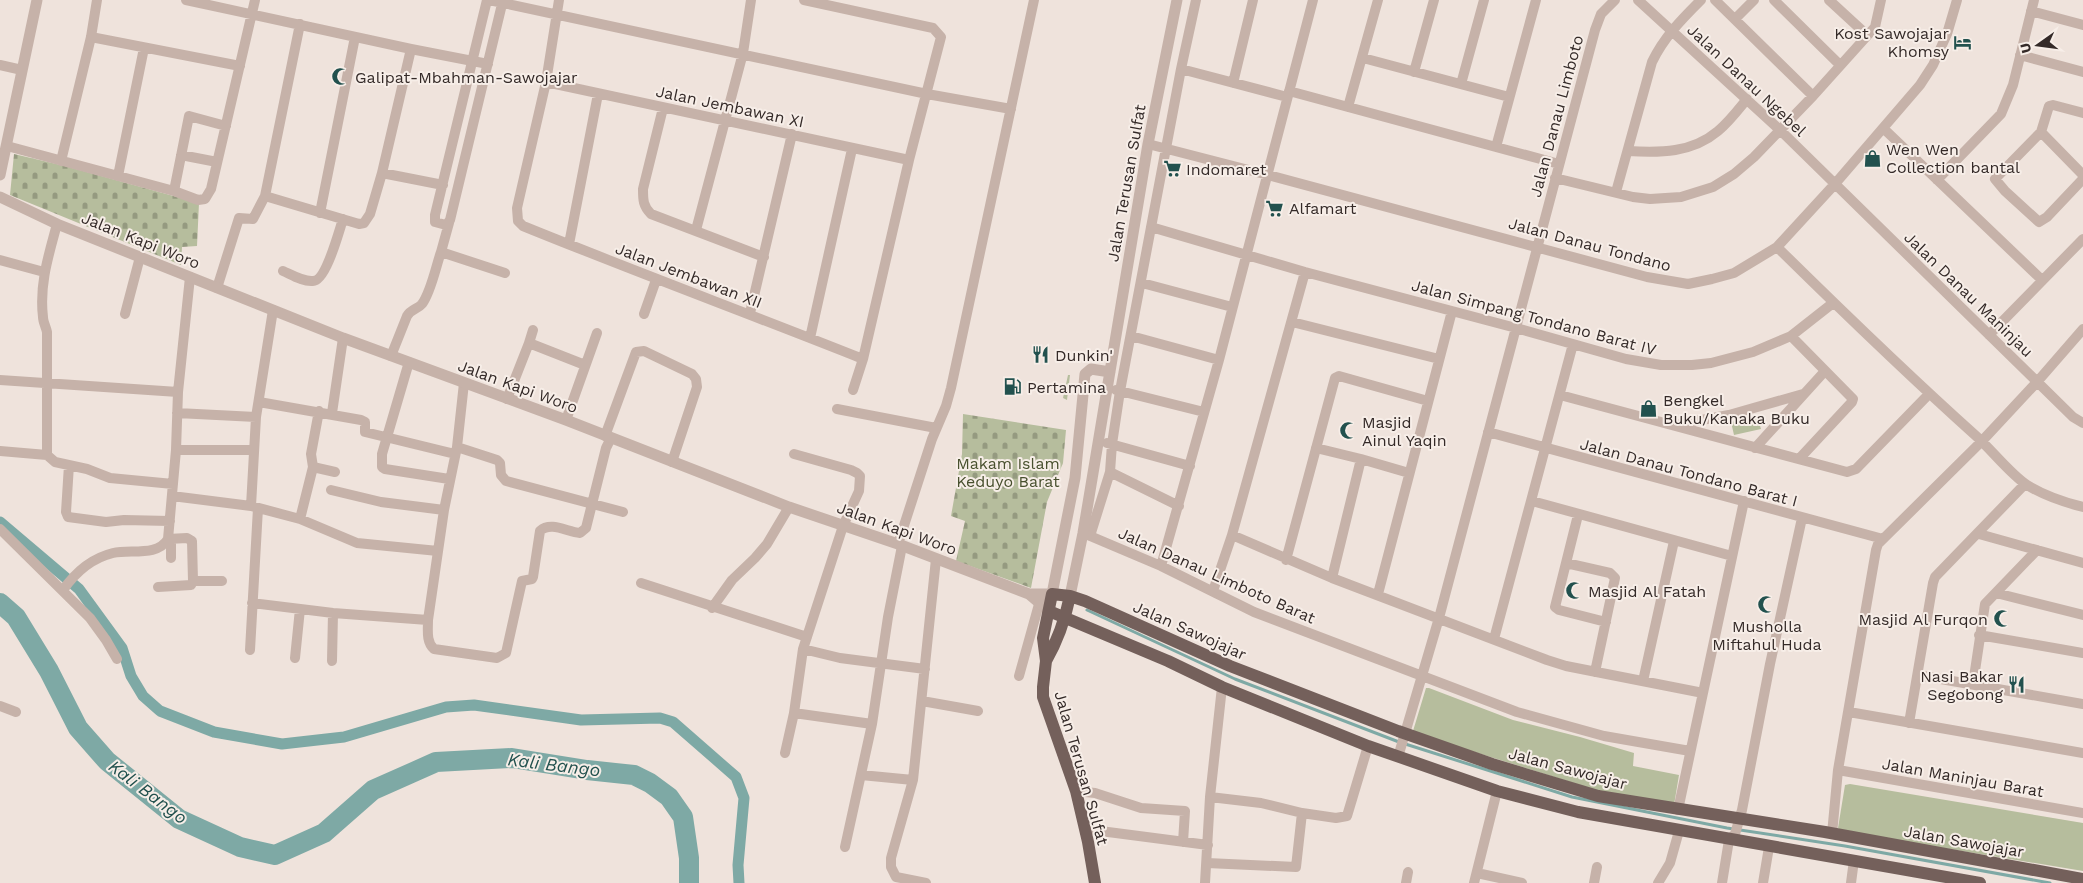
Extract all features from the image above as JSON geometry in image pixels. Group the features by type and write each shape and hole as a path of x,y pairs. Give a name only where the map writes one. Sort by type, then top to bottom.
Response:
{"main road":[{"path":"1046,601 1070,596"},
{"name":"Jalan Terusan Sulfat","path":"1046,661 1056,643 1065,619 1070,596"},
{"name":"Jalan Sawojajar","path":"1070,596 1402,744 1497,791 1578,812 1652,815 1678,810 1739,820 1825,842 2058,879 2083,879"},
{"name":"Jalan Kapi Woro","path":"1046,601 1065,619"},
{"name":"Jalan Terusan Sulfat","path":"1046,601 1043,638 1046,661 1042,687 1045,704 1076,791 1085,829 1094,883"},
{"name":"Jalan Sawojajar","path":"1065,619 1168,661 1222,687 1368,746 1402,744 1492,764 1598,796 1652,815 1679,831 1732,837 1769,847 1825,842 1854,860 1980,883"}],"street":[{"path":"0,175 37,0"},
{"path":"61,161 91,37 97,0"},
{"path":"186,0 488,64"},
{"path":"7,146 174,191 198,200 205,199 211,189 255,0"},
{"path":"449,223 446,225 439,224 434,220 488,0 503,1 555,15 743,53 927,94 1011,109"},
{"path":"546,82 558,0"},
{"path":"696,230 743,53 751,0"},
{"path":"804,0 933,28 941,37 909,160 863,359 853,390"},
{"path":"845,848 872,724 900,545 936,428 946,406 957,364 1034,0"},
{"name":"Jalan Terusan Sulfat","path":"1070,596 1086,534 1098,441 1148,144 1177,0"},
{"path":"1086,534 1110,472 1120,391 1142,283 1165,149 1196,0"},
{"path":"1233,84 1254,0"},
{"path":"1161,566 1220,360 1313,0"},
{"path":"1348,107 1378,0"},
{"path":"1414,72 1434,0"},
{"path":"1461,84 1484,0"},
{"path":"1496,147 1536,0"},
{"name":"Jalan Danau Limboto","path":"1516,328 1595,30 1601,14 1616,0"},
{"name":"Jalan Danau Ngebel","path":"1638,0 1780,130 1834,185"},
{"path":"1616,192 1652,62 1659,48 1672,31 1701,0"},
{"path":"1715,0 1813,96"},
{"path":"1735,19 1754,0"},
{"path":"1774,0 1840,65"},
{"path":"1828,0 1867,35"},
{"path":"1555,178 1642,198 1681,197 1713,187 1734,174 1754,157 1813,96 1875,27 1881,0"},
{"name":"Jalan Danau Tondano","path":"1148,144 1537,246 1647,277 1688,284 1734,273 1777,247 1834,185 1920,85 1933,66 1947,34 1957,0"},
{"path":"1937,180 2000,114 2013,85 2034,0"},
{"path":"391,356 407,316 419,307 425,299 441,252 503,1"},
{"path":"2030,11 2083,25"},
{"path":"217,288 239,218 254,219 265,196 300,24"},
{"path":"91,37 240,66"},
{"path":"320,212 355,37"},
{"path":"118,176 144,48"},
{"path":"265,196 359,224 366,220 382,173 411,49"},
{"path":"2020,55 2083,72"},
{"path":"1363,58 1509,97"},
{"path":"0,65 22,70"},
{"path":"1181,70 1233,84 1348,107 1559,164"},
{"name":"Jalan Jembawan XI","path":"546,82 909,160"},
{"name":"Jalan Jembawan XII","path":"546,82 517,208 518,221 523,226 656,280 750,314 863,359"},
{"path":"569,244 598,94"},
{"path":"1628,151 1658,153 1696,145 1719,130 1747,99"},
{"path":"2083,113 2050,105 2041,132 1996,176 1996,182 2040,222 2083,179"},
{"path":"663,108 643,189 643,203 651,214 764,257"},
{"path":"174,191 189,116 226,126"},
{"path":"1883,128 2042,280"},
{"path":"2041,132 2083,175"},
{"path":"750,314 792,134"},
{"path":"810,338 852,148"},
{"path":"181,156 217,162"},
{"path":"382,173 443,185"},
{"name":"Jalan Danau Maninjau","path":"1834,185 2073,417 2083,423"},
{"name":"Jalan Kapi Woro","path":"0,197 58,224 140,258 343,338 566,420 789,507 900,545 1046,601"},
{"path":"283,271 306,280 319,280 325,270 343,219"},
{"path":"58,224 44,272 41,296 43,319 47,332 46,455 52,462 110,478 173,484"},
{"name":"Jalan Simpang Tondano Barat IV","path":"1135,227 1151,229 1247,254 1305,272 1626,359 1674,366 1727,360 1753,352 1791,336 1833,303"},
{"path":"1989,335 2083,239"},
{"path":"1777,247 1833,303 1929,394 1982,441 2025,484 2059,501 2083,507"},
{"path":"441,252 505,273"},
{"path":"125,314 140,258"},
{"path":"0,260 44,272"},
{"path":"1213,591 1232,535 1305,272"},
{"path":"171,558 170,521 176,450 178,392 190,277"},
{"path":"644,314 656,280"},
{"path":"1142,283 1232,308"},
{"path":"250,650 256,416 273,310"},
{"path":"1378,594 1452,311"},
{"path":"1292,322 1440,358"},
{"path":"1402,744 1439,618 1516,328"},
{"path":"507,399 533,330"},
{"path":"1825,842 1876,550 1883,539 1982,441 2083,330"},
{"path":"566,420 597,333"},
{"path":"1131,336 1220,360"},
{"path":"1791,336 1851,396 1852,402 1799,459"},
{"path":"332,413 343,338"},
{"path":"529,343 585,365"},
{"path":"1494,639 1573,344"},
{"path":"464,383 456,451 449,479 428,620 428,637 434,649 497,658 504,656 508,651 522,580 532,579 533,577 540,531 546,526 553,526 576,533 583,532 586,528 608,437 636,352 644,351 692,374 696,379 697,387 672,462"},
{"path":"1113,355 1127,358"},
{"path":"408,362 386,437 381,463 384,468 449,479"},
{"name":"Jalan Terusan Sulfat","path":"1046,601 1075,478 1085,374 1091,369 1110,372"},
{"path":"1755,448 1826,371"},
{"path":"1286,560 1336,377 1339,376 1428,401"},
{"path":"0,380 178,392"},
{"path":"1108,388 1204,412"},
{"path":"1673,425 1721,417 1804,394"},
{"path":"1560,395 1755,448 1847,472 1854,472 1929,394"},
{"path":"259,402 332,413 364,421 364,432 497,460 500,462 501,475 506,481 623,512"},
{"path":"837,409 936,428"},
{"path":"300,519 313,467 311,454 318,411"},
{"path":"177,413 256,416"},
{"name":"Jalan Danau Tondano Barat I","path":"1488,432 1883,539"},
{"path":"1098,441 1190,466"},
{"path":"1316,448 1410,473"},
{"path":"176,450 254,450"},
{"path":"0,451 46,455"},
{"path":"785,752 794,713 807,637 844,526 859,491 860,476 851,470 794,454"},
{"path":"1332,578 1361,459"},
{"path":"69,466 66,512 68,517 106,522 124,520 170,521"},
{"path":"313,467 335,472"},
{"path":"1110,472 1179,506"},
{"path":"1075,478 1092,482"},
{"path":"1909,723 1935,577 1979,534 2025,484"},
{"path":"331,490 381,502 444,510"},
{"path":"172,496 254,507 300,519 357,543 438,551"},
{"path":"1532,501 1732,556"},
{"path":"1678,810 1744,502"},
{"path":"712,608 732,580 767,544 789,507"},
{"path":"1578,515 1555,603 1556,609 1606,622"},
{"path":"1722,883 1732,837 1739,820 1802,518"},
{"path":"0,529 64,588 100,630 117,660"},
{"name":"Jalan Danau Limboto Barat","path":"1086,534 1161,566 1254,612 1517,712 1604,736 1690,751"},
{"path":"1979,534 2083,563"},
{"path":"1232,535 1286,560 1553,662 1703,693"},
{"path":"64,588 82,568 111,554 158,548 170,539 188,538 192,541 193,581 191,585 158,588"},
{"path":"1643,681 1674,541"},
{"path":"1973,684 1985,604 2037,550"},
{"path":"926,883 896,877 891,867 891,858 913,780 936,559"},
{"path":"1566,563 1614,575 1615,582 1595,672"},
{"path":"193,581 222,581"},
{"path":"641,583 712,608 807,637"},
{"path":"1996,594 2083,615"},
{"path":"1020,676 1046,601"},
{"path":"252,603 333,613 428,620"},
{"path":"295,658 300,609"},
{"path":"332,661 333,613"},
{"path":"1979,635 2083,653"},
{"path":"804,649 840,658 925,669"},
{"path":"1918,675 2083,704"},
{"path":"1205,883 1210,797 1222,687"},
{"path":"922,701 978,711"},
{"path":"0,706 16,712"},
{"path":"1849,712 2083,753"},
{"path":"794,713 872,724"},
{"path":"1210,797 1261,803 1302,813 1336,818 1347,816 1368,746"},
{"name":"Jalan Maninjau Barat","path":"1838,770 2083,813"},
{"path":"861,774 913,780"},
{"path":"1076,791 1113,798 1141,808 1185,812 1182,842"},
{"path":"1497,791 1475,878 1522,883"},
{"path":"1207,863 1296,868 1302,813"},
{"path":"1085,829 1208,845"},
{"path":"1658,883 1670,863 1679,831"},
{"path":"1763,883 1769,847"},
{"path":"1851,883 1854,860"},
{"path":"1594,883 1596,867"},
{"path":"1406,883 1408,872"}],"green space":[{"path":"14,154 199,203 197,246 182,247 181,265 10,195"},
{"path":"1068,375 1070,375 1067,400 1063,398"},
{"name":"Makam Islam Keduyo Barat","path":"963,414 1066,430 1063,463 1047,502 1031,588 956,561 965,521 951,516 962,454"},
{"path":"1757,416 1761,429 1734,435 1731,422"},
{"path":"1426,688 1513,720 1634,753 1633,766 1679,775 1674,805 1615,796 1414,733"},
{"path":"1850,784 2083,823 2083,871 1841,831 1838,828 1845,785"}],"waterway":[{"path":"0,522 79,589 122,648 131,676 143,696 160,711 214,732 282,744 344,737 446,707 474,705 581,720 660,718 673,722 736,777 744,798 738,865 739,883"},
{"name":"Kali Bango","path":"0,603 16,617 49,671 78,728 107,761 179,819 240,847 275,855 324,833 373,790 436,762 512,758 587,770 634,775 650,783 669,797 683,817 689,858 689,883"},
{"path":"1087,610 1235,679 1399,742 1572,797 1727,828 1845,846 2050,883"}],"place":[{"name":"Kost Sawojajar Khomsy","path":"1963,42"},
{"name":"Galipat-Mbahman-Sawojajar","path":"341,77"},
{"name":"Wen Wen Collection bantal","path":"1872,158"},
{"name":"Indomaret","path":"1172,169"},
{"name":"Alfamart","path":"1275,208"},
{"name":"Dunkin'","path":"1041,355"},
{"name":"Pertamina","path":"1013,387"},
{"name":"Bengkel Buku/Kanaka Buku","path":"1649,409"},
{"name":"Masjid Ainul Yaqin","path":"1348,431"},
{"name":"Masjid Al Fatah","path":"1574,591"},
{"name":"Musholla Miftahul Huda","path":"1767,604"},
{"name":"Masjid Al Furqon","path":"2002,619"},
{"name":"Nasi Bakar Segobong","path":"2017,685"}]}
